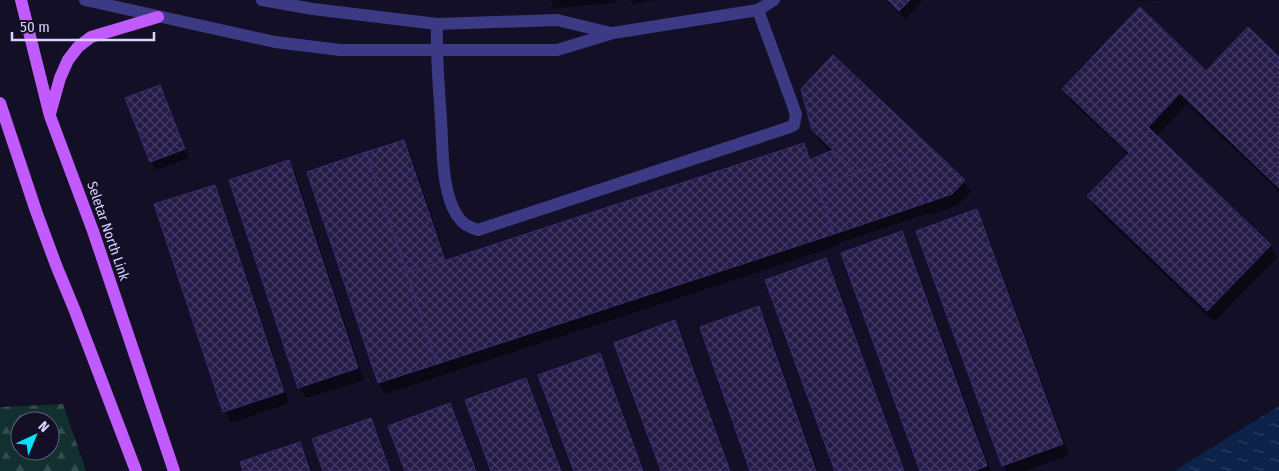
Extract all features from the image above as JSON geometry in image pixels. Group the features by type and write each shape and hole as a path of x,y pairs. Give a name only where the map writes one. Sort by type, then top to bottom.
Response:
{"main road":[{"name":"Seletar North Link","path":"20,0 50,116 93,231 174,471"},
{"path":"50,116 60,78 68,60 90,37 158,17"},
{"path":"0,103 36,211 136,471"}],"lane":[{"path":"85,0 275,42 340,50 436,51 556,50 613,33 758,10 774,0"},
{"path":"262,0 313,10 438,24 558,20 613,33"},
{"path":"438,24 436,51 444,174 448,194 459,218 472,228 478,230 790,128 794,125 796,114 758,10"}],"green space":[{"path":"63,404 86,471 0,471 0,407"}],"water":[{"path":"1279,406 1279,471 1174,471"}],"building":[{"path":"888,0 910,0 899,11"},
{"path":"1140,7 1206,71 1248,27 1279,57 1279,188 1180,93 1148,127 1271,245 1207,311 1087,196 1129,153 1062,89"},
{"path":"833,55 965,180 952,194 923,204 907,156 857,173 812,130 801,89"},
{"path":"160,85 185,149 150,162 125,98"},
{"path":"404,140 445,260 407,273 366,152"},
{"path":"804,143 834,234 437,364 407,273"},
{"path":"833,150 857,173 818,186 809,160"},
{"path":"366,152 437,364 378,383 307,172"},
{"path":"907,156 923,204 834,234 818,186"},
{"path":"289,160 358,368 298,388 229,180"},
{"path":"215,185 284,392 223,412 154,204"},
{"path":"977,209 1063,444 1002,466 916,231"},
{"path":"902,231 987,466 973,471 920,471 841,253"},
{"path":"826,258 904,471 835,471 765,280"},
{"path":"759,306 816,471 750,471 700,327"},
{"path":"675,320 730,471 661,471 614,343"},
{"path":"600,353 643,471 574,471 538,375"},
{"path":"526,378 561,471 491,471 465,400"},
{"path":"450,403 476,471 405,471 388,426"},
{"path":"371,418 390,471 323,471 312,439"},
{"path":"300,442 310,471 243,471 240,462"}]}
